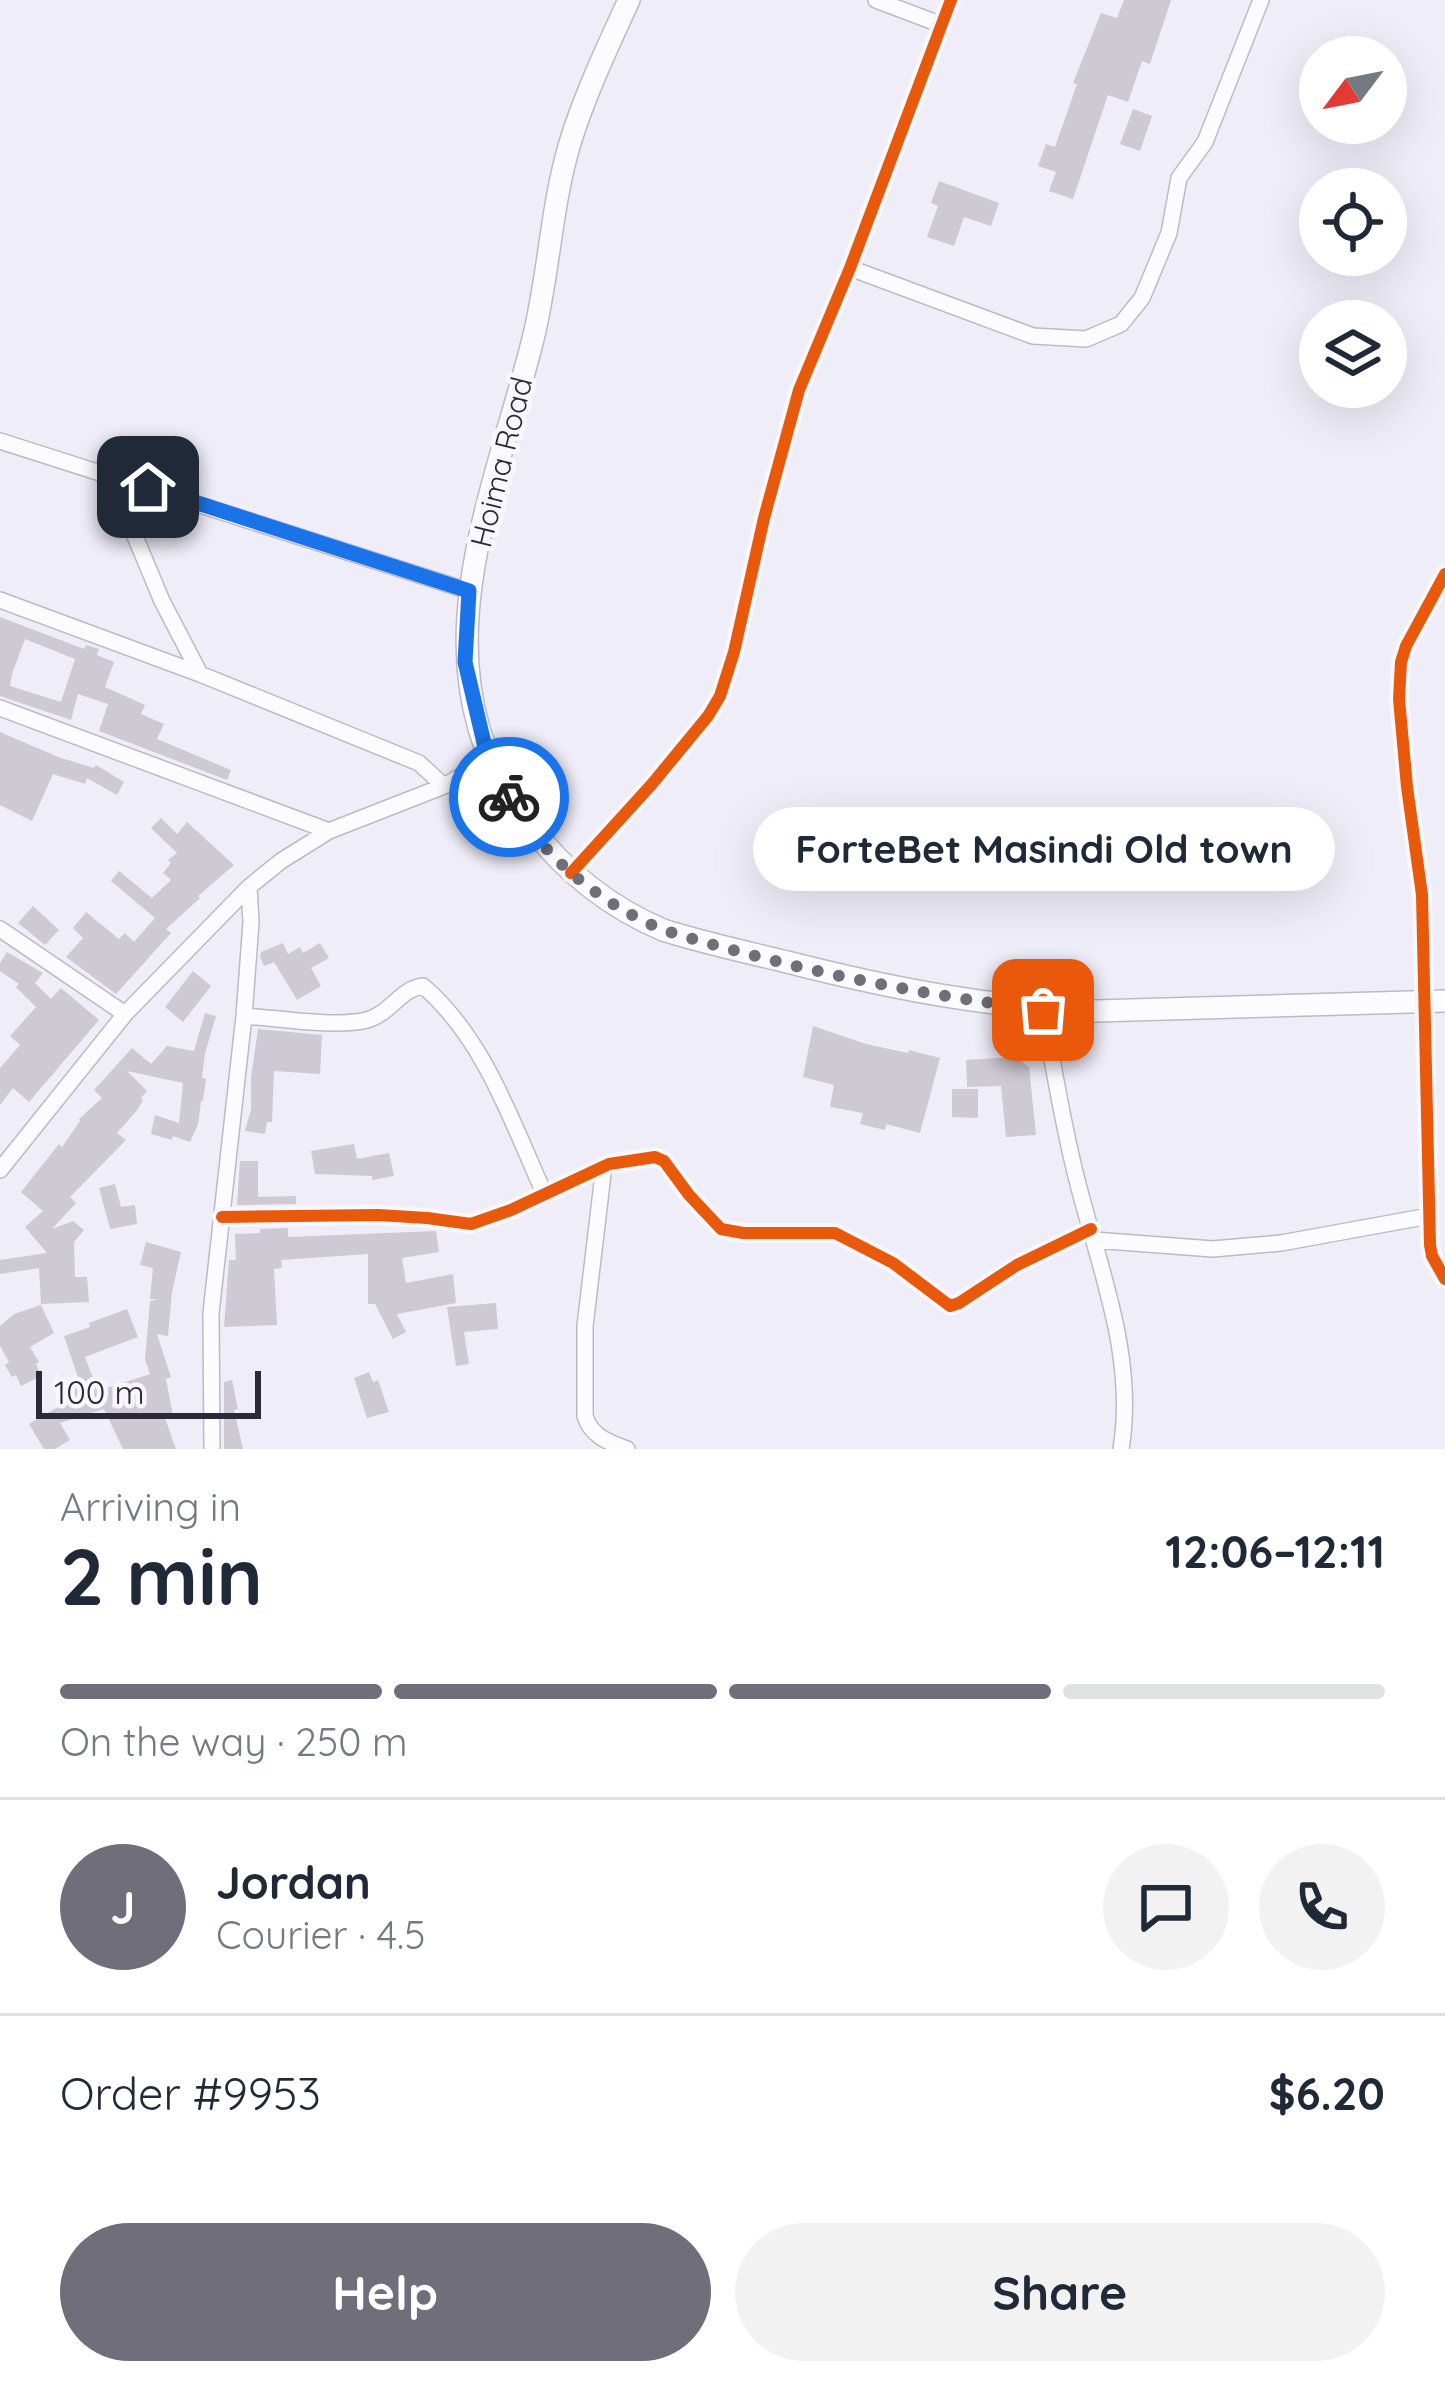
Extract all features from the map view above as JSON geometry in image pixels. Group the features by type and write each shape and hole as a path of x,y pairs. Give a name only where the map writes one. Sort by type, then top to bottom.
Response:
{"main road":[{"name":"Hoima Road","path":"629,0 570,143 534,336 490,490 469,591 465,662 488,760 514,807 571,873 634,917 690,938 860,980 1043,1010 1435,1002"}],"street":[{"path":"876,0 942,25"},
{"path":"571,873 652,784 720,696 785,433 807,366 850,268 951,0"},
{"path":"850,268 1033,336 1086,339 1120,324 1142,298 1169,233 1179,178 1205,142 1261,0"},
{"path":"0,441 469,591"},
{"path":"109,474 162,601 200,674"},
{"path":"1445,574 1406,646 1400,679 1401,740 1435,1002 1429,1216 1432,1256 1445,1280"},
{"path":"0,600 200,674 418,763 443,786"},
{"path":"0,708 329,831"},
{"path":"0,1170 125,1014 249,887 329,831 443,786 488,760"},
{"path":"212,1449 211,1313 244,1016 249,887"},
{"path":"0,929 125,1014"},
{"path":"244,1016 369,1020 413,987 423,986 455,1022 494,1081 545,1195"},
{"path":"1043,1010 1077,1181 1112,1310 1126,1395 1121,1449"},
{"path":"222,1217 378,1215 471,1224 604,1166 658,1157 721,1229 835,1233 893,1263 950,1306 1017,1265 1092,1235 1213,1250 1281,1244 1429,1216"},
{"path":"604,1166 585,1326 585,1416 596,1433 627,1449"}],"building":[{"path":"1124,0 1171,0 1150,64 1142,61 1128,102 1108,95 1073,199 1049,191 1056,172 1038,166 1046,144 1055,147 1077,84 1073,83 1101,13 1117,18"},
{"path":"1133,109 1152,116 1140,151 1120,144"},
{"path":"939,181 999,203 991,226 964,217 954,246 927,237 938,206 931,203"},
{"path":"0,617 84,649 86,645 99,649 97,655 114,662 105,687 145,705 141,714 164,724 157,739 231,770 227,780 99,731 108,704 78,694 71,720 0,696","holes":["25,639 75,659 61,702 10,686"]},
{"path":"0,732 58,757 96,765 124,782 117,795 87,778 85,784 53,774 32,821 0,805"},
{"path":"161,818 177,834 187,822 234,865 166,929 171,933 116,994 66,957 83,938 73,928 86,912 119,939 125,933 134,942 155,918 111,881 119,871 152,898 171,880 163,873 177,853 151,828"},
{"path":"33,906 59,930 45,945 18,923"},
{"path":"283,943 288,954 300,947 303,953 320,943 329,958 311,968 321,986 297,1000 274,962 264,966 260,957 261,952"},
{"path":"7,952 43,973 35,983 51,999 61,988 99,1020 29,1102 13,1088 0,1105 0,1068 20,1045 10,1036 36,1007 16,987 19,984 0,971"},
{"path":"193,971 211,986 183,1022 165,1007"},
{"path":"205,1013 216,1016 205,1053 203,1101 190,1142 151,1134 155,1115 179,1123 183,1083 127,1071 147,1091 117,1133 126,1140 70,1197 76,1203 52,1229 73,1221 84,1230 74,1242 75,1277 87,1277 89,1302 41,1304 39,1268 0,1274 0,1260 47,1253 25,1227 43,1211 21,1192 59,1144 62,1147 79,1119 102,1098 94,1090 132,1048 151,1064 167,1046 194,1051"},
{"path":"813,1026 866,1044 940,1058 920,1133 886,1124 885,1130 860,1124 863,1113 830,1107 834,1085 803,1077"},
{"path":"258,1029 322,1035 320,1074 274,1071 272,1122 267,1122 265,1134 245,1131"},
{"path":"1015,1057 1029,1067 1036,1135 1006,1137 1001,1086 967,1087 966,1060"},
{"path":"952,1089 978,1089 978,1118 952,1117"},
{"path":"354,1144 357,1159 389,1153 394,1176 372,1180 372,1176 315,1174 311,1151"},
{"path":"240,1161 258,1161 258,1197 296,1196 296,1204 237,1205"},
{"path":"115,1184 121,1207 135,1205 137,1224 110,1229 99,1188"},
{"path":"288,1228 288,1237 436,1231 439,1252 402,1258 406,1283 453,1274 456,1303 397,1314 406,1332 393,1339 375,1304 368,1304 368,1254 281,1260 282,1268 274,1269 277,1325 224,1327 229,1260 236,1260 235,1234"},
{"path":"146,1242 181,1252 168,1336 157,1334 171,1377 166,1379 173,1416 165,1418 176,1449 123,1449 104,1409 60,1423 70,1440 44,1449 29,1424 65,1403 59,1387 79,1380 64,1336 127,1309 138,1337 85,1357 98,1391 150,1374 145,1359 150,1301 158,1299 150,1299 153,1268 140,1265"},
{"path":"496,1303 498,1329 464,1332 469,1364 456,1366 447,1307"},
{"path":"41,1305 54,1333 30,1347 41,1376 21,1386 5,1365 9,1362 0,1346 0,1326 14,1314"},
{"path":"369,1372 373,1382 378,1380 389,1412 367,1418 354,1378"},
{"path":"232,1380 243,1449 224,1449 224,1382"}],"cycle path":[{"path":"571,873 652,784 720,696 799,390 951,0"},
{"path":"1445,574 1406,646 1399,699 1422,895 1430,1245 1445,1279"},
{"path":"222,1217 378,1215 471,1224 609,1164 655,1157 664,1161 721,1229 835,1233 893,1263 950,1306 1017,1265 1091,1229"}],"way so far":[{"path":"509,797 571,873 634,917 663,930 860,980 1043,1010"}],"place":[{"name":"ForteBet Masindi Old town","path":"1043,1010"}],"route":[{"path":"148,487 469,591 465,662 488,760 509,797"}]}
